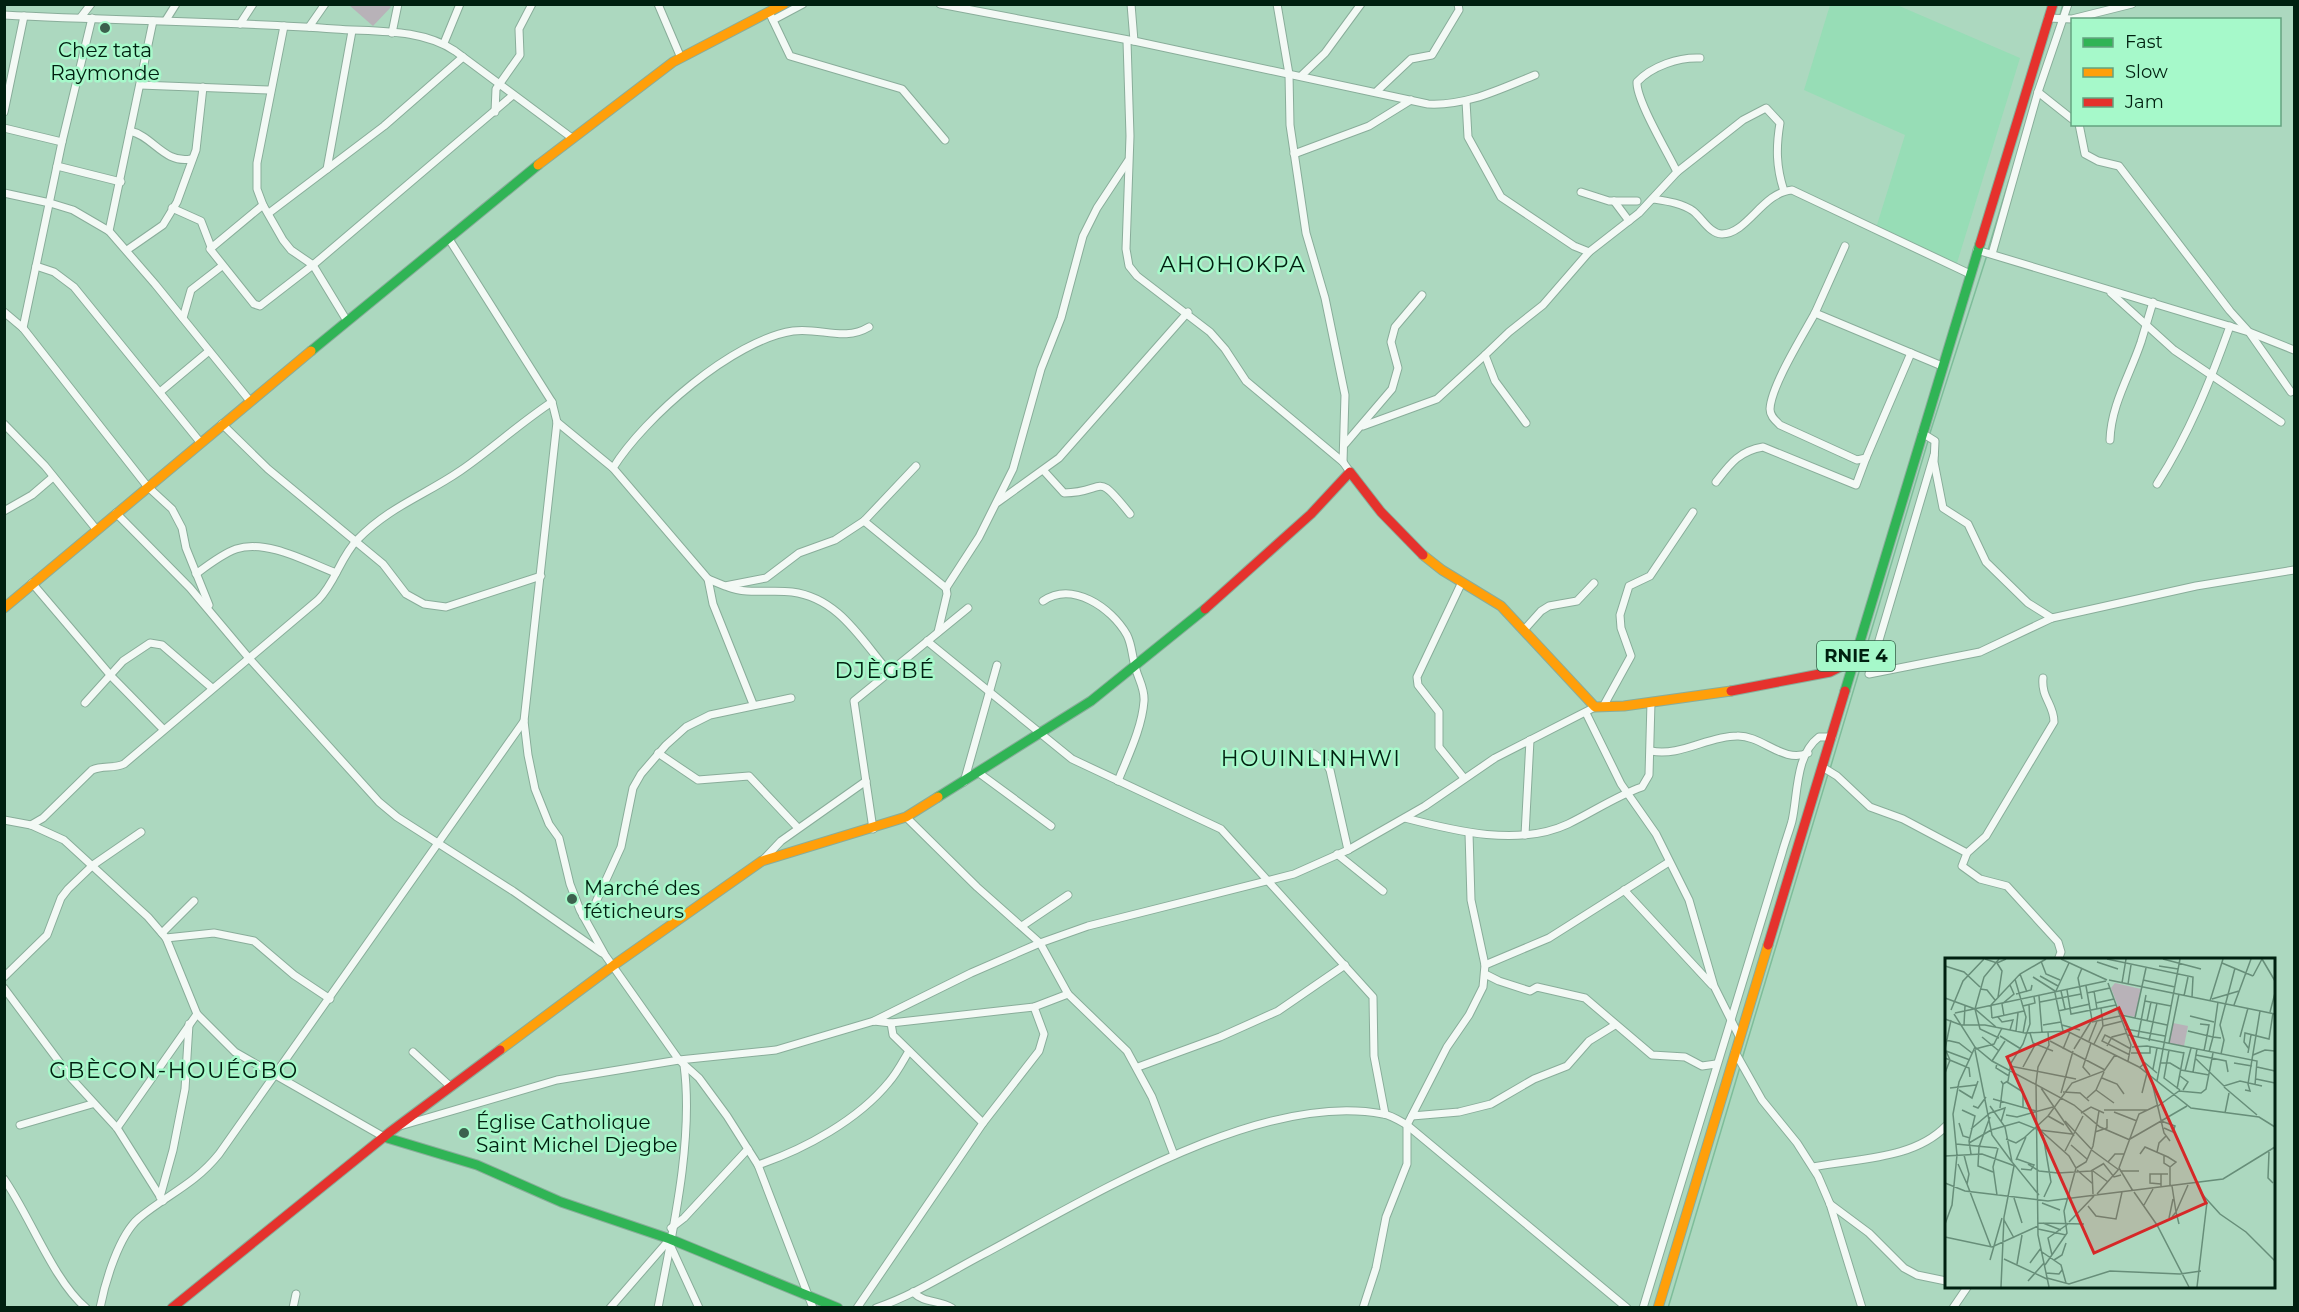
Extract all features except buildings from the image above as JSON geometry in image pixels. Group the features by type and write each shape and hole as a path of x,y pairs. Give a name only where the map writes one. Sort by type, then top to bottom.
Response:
{"street":[{"path":"81,17 91,4"},
{"path":"166,20 176,4"},
{"path":"240,24 253,4"},
{"path":"309,27 325,4"},
{"path":"392,33 398,4"},
{"path":"444,43 459,4"},
{"path":"495,112 495,94 499,83 520,55 519,29 532,4"},
{"path":"658,4 681,58"},
{"path":"771,16 784,4"},
{"path":"4,608 200,442 572,138 681,58 771,16 803,4"},
{"path":"940,4 1131,41 1411,100 1446,105 1466,101 1535,75"},
{"path":"1131,4 1126,249 1129,266 1137,276 1188,312 1225,349 1246,381 1343,462 1386,517 1411,542 1441,569 1498,604 1524,630 1572,686 1600,706"},
{"path":"1277,4 1289,74 1290,124 1306,233 1325,298 1345,395 1343,462"},
{"path":"1301,76 1325,53 1360,4"},
{"path":"1376,92 1411,59 1432,54 1459,10 1458,4"},
{"name":"RNIE 4","path":"1658,1308 1740,1038 1827,770 1833,737 1922,433 2053,4"},
{"path":"1992,254 2038,92 2068,4"},
{"path":"2048,18 2062,20 2132,4"},
{"path":"4,15 309,27 419,36 444,43 572,138"},
{"path":"4,112 24,16"},
{"path":"771,16 790,56 903,89 945,140"},
{"path":"23,327 62,142 92,18"},
{"path":"109,231 153,21"},
{"path":"284,26 269,90 256,170 257,189 263,205 289,247 313,265 347,321"},
{"path":"327,169 352,30"},
{"path":"268,213 384,126 464,57"},
{"path":"1677,172 1636,88 1637,82 1650,71 1670,62 1700,58"},
{"path":"140,85 269,90"},
{"path":"127,250 163,225 184,185 191,159 196,150 203,87"},
{"path":"2038,92 2071,117"},
{"path":"172,208 201,221 211,247 210,251 254,304 260,306 313,265 513,95"},
{"path":"1294,154 1369,126 1411,100"},
{"path":"1466,101 1468,137 1501,197 1574,246 1590,252"},
{"path":"1360,426 1437,399 1457,378 1543,305 1590,252 1653,199 1677,172 1743,120 1766,108 1780,123 1776,150 1778,174 1784,191"},
{"path":"2079,126 2085,154 2097,161 2119,166 2230,312 2249,332 2291,392"},
{"path":"4,128 62,142"},
{"path":"130,131 140,135 159,152 177,159 191,159"},
{"path":"946,588 979,537 1013,469 1041,369 1061,318 1083,236 1097,208 1129,159"},
{"path":"57,166 121,182"},
{"path":"1653,199 1685,206 1713,231 1726,234 1736,229 1765,203 1784,191 1800,193 1970,274"},
{"path":"1581,192 1614,201 1637,201"},
{"path":"4,193 50,202 73,210 109,231 250,401"},
{"path":"1614,201 1629,221"},
{"path":"211,247 263,205"},
{"path":"449,239 552,402 557,422 524,721 535,789 549,824 559,838 570,884 583,916 605,956"},
{"path":"1845,246 1815,313 1779,384 1770,409 1772,418 1780,425 1857,460 1866,458"},
{"path":"1977,250 2230,326 2295,350"},
{"path":"36,266 54,272 69,283 200,442"},
{"path":"183,318 191,290 222,266"},
{"path":"2109,291 2174,350 2281,422"},
{"path":"1345,444 1392,389 1397,379 1397,361 1391,342 1395,327 1422,295"},
{"path":"2110,440 2110,426 2121,389 2153,302"},
{"path":"4,312 23,327 147,486 166,502 178,519 212,613"},
{"path":"996,504 1059,458 1188,312"},
{"path":"1815,313 1942,366"},
{"path":"2157,484 2180,448 2212,376 2230,326"},
{"path":"614,468 625,449 644,429 714,366 743,348 793,331 857,334 869,327"},
{"path":"160,392 209,351"},
{"path":"1716,482 1736,457 1747,450 1763,447 1856,485 1911,353"},
{"path":"1485,355 1495,381 1526,423"},
{"path":"31,825 43,818 87,774 98,767 110,768 124,764 318,600 330,586 356,540 396,506 462,470 552,402"},
{"path":"557,422 614,468 708,579 741,591 792,592 824,601 839,612 889,672"},
{"path":"4,424 53,477 96,529"},
{"path":"222,424 268,469 356,540 389,570 406,594 432,607 446,607 541,576"},
{"path":"1922,433 1935,441 1934,455 1869,674 1980,652 2052,618 2196,586 2295,570"},
{"path":"1934,455 1943,508 1968,524 1986,562 2028,603 2052,618"},
{"path":"725,586 766,578 799,553 835,540 864,521 916,466"},
{"path":"1044,471 1064,493 1097,485 1109,488 1130,514"},
{"path":"762,861 873,829 906,817 1091,701 1135,668 1260,563 1350,472"},
{"path":"4,511 32,495 53,477"},
{"path":"1600,706 1631,656 1621,628 1620,615 1629,586 1650,576 1693,512"},
{"path":"116,513 212,613 248,657 379,802 438,844 513,891 605,956 614,965 681,1063 699,1078 758,1166 813,1308"},
{"path":"864,521 946,588 947,594 938,632"},
{"path":"196,574 222,556 245,547 271,549 336,573"},
{"path":"708,579 713,604 753,704"},
{"path":"32,582 112,677 163,729"},
{"path":"1462,582 1416,677 1418,685 1439,712 1439,747 1464,778"},
{"path":"1524,630 1540,611 1549,606 1577,601 1594,583"},
{"path":"1043,602 1052,595 1066,593 1094,602 1117,622 1127,636 1143,688 1143,708 1118,781"},
{"path":"873,829 854,701 968,608"},
{"path":"927,641 1039,733 1087,768 1221,829 1373,997 1374,1056 1385,1114"},
{"path":"85,703 112,677 123,661 143,646 156,642 170,650 212,688"},
{"path":"396,1128 557,1080 776,1050 874,1021 971,973 1040,943 1088,926 1162,906 1269,882 1348,850 1405,818 1495,758 1600,706 1651,702 1801,679 1830,672 1856,659"},
{"path":"964,782 997,665"},
{"path":"2043,678 2042,690 2054,714 2054,722 1986,836 1967,853 1962,866 1980,879 2007,886 2058,942 2061,952 2059,958"},
{"path":"583,916 595,904 621,847 633,788 658,753 697,720 753,704 791,698"},
{"path":"1405,818 1469,833 1525,835 1545,833 1567,824 1627,792 1642,787 1649,775 1651,702"},
{"path":"1586,713 1627,792 1656,834 1689,900 1714,986 1740,1038"},
{"path":"100,1308 107,1279 129,1230 139,1218 162,1199 206,1170 276,1076 524,721"},
{"path":"1651,751 1678,751 1691,745 1738,735 1749,737 1791,755 1808,753"},
{"path":"1643,1308 1792,818 1796,789 1808,753 1819,737 1833,737"},
{"path":"1525,835 1530,740"},
{"path":"658,753 698,780 749,776 798,828"},
{"path":"1314,754 1326,763 1330,771 1348,850"},
{"path":"1827,770 1870,807 1903,819 1967,853"},
{"path":"979,773 1051,826"},
{"path":"172,1308 384,1137 614,965 762,861 770,850 798,828 866,781"},
{"path":"906,817 977,887 1040,943 1068,994 1127,1052 1138,1067 1174,1155"},
{"path":"4,820 31,825 64,840 93,865 164,935 197,1014 243,1058 384,1137 477,1165 561,1202 806,1293 838,1308"},
{"path":"4,977 41,942 51,926 61,898 93,865 141,832"},
{"path":"1363,1308 1376,1268 1386,1217 1407,1164 1407,1125 1447,1047 1478,1000 1485,974 1471,900 1469,833"},
{"path":"1337,854 1383,891"},
{"path":"1485,965 1549,938 1669,862"},
{"path":"1624,890 1714,986"},
{"path":"1022,926 1068,895"},
{"path":"164,935 194,900"},
{"path":"164,935 214,933 254,941 294,975 330,999"},
{"path":"1138,1067 1220,1037 1278,1011 1345,965"},
{"path":"1485,974 1498,981 1530,991 1537,987 1586,998 1652,1055 1685,1057 1702,1066 1716,1064"},
{"path":"4,988 93,1104 117,1128 162,1199"},
{"path":"874,1021 891,1023 1034,1007 1068,994"},
{"path":"858,1307 983,1123 1044,1042 1044,1034 1034,1007"},
{"path":"117,1128 197,1014"},
{"path":"891,1023 893,1035 983,1123"},
{"path":"162,1199 185,1089 189,1024"},
{"path":"1412,1116 1459,1112 1491,1104 1534,1079 1567,1066 1588,1041 1615,1025"},
{"path":"758,1166 808,1143 874,1098 890,1081 909,1051"},
{"path":"413,1052 451,1087"},
{"path":"1736,1052 1762,1100 1813,1167 1830,1204 1862,1308"},
{"path":"658,1308 679,1190 685,1115 681,1063"},
{"path":"20,1125 93,1104"},
{"path":"876,1308 913,1292 1174,1155 1290,1116 1321,1112 1385,1114 1407,1125 1627,1308"},
{"path":"1813,1167 1885,1155 1926,1140 1945,1127"},
{"path":"671,1228 684,1218 693,1205 748,1149"},
{"path":"4,1179 59,1275 76,1300 86,1308"},
{"path":"1830,1204 1869,1233 1897,1263 1911,1272 1945,1280"},
{"path":"610,1308 670,1242"},
{"path":"670,1242 699,1308"},
{"path":"1953,1308 1967,1288"},
{"path":"913,1292 923,1301 940,1302 952,1308"},
{"path":"293,1308 296,1294"}],"shaded area":[{"path":"349,5 389,5 391,7 373,26"},
{"path":"1830,5 1897,5 2020,58 1957,263 1876,228 1905,135 1804,90"}],"waterway":[{"path":"2060,15 2063,4"},
{"path":"2052,41 2058,22"},
{"path":"1988,250 2009,180"},
{"path":"1930,433 1987,255"},
{"path":"1830,769 1928,441"},
{"path":"1742,1059 1828,774"},
{"path":"1668,1308 1740,1067"}],"traffic: fast":[{"path":"311,351 538,165"},
{"path":"1845,691 1980,244"},
{"path":"938,797 1091,701 1205,609"},
{"path":"384,1137 477,1165 561,1202 670,1239 838,1308"}],"traffic: slow":[{"path":"538,165 673,62 784,4"},
{"path":"4,608 311,351"},
{"path":"1423,555 1442,570 1501,606 1595,707 1624,706 1731,691"},
{"path":"500,1050 614,965 762,861 906,817 938,797"},
{"path":"1658,1308 1768,945"}],"traffic: jam":[{"path":"1980,244 2053,4"},
{"path":"1205,609 1311,514 1350,472 1381,512 1423,555"},
{"path":"1731,691 1830,672 1856,659"},
{"path":"1768,945 1845,691"},
{"path":"172,1308 390,1132 500,1050"}],"place":[{"name":"Chez tata Raymonde","path":"105,28"},
{"name":"Marché des féticheurs","path":"572,899"},
{"name":"Église Catholique Saint Michel Djegbe","path":"464,1133"}],"district":[{"name":"AHOHOKPA","path":"1233,264"},
{"name":"DJÈGBÉ","path":"885,670"},
{"name":"HOUINLINHWI","path":"1311,758"},
{"name":"GBÈCON-HOUÉGBO","path":"174,1070"}]}
